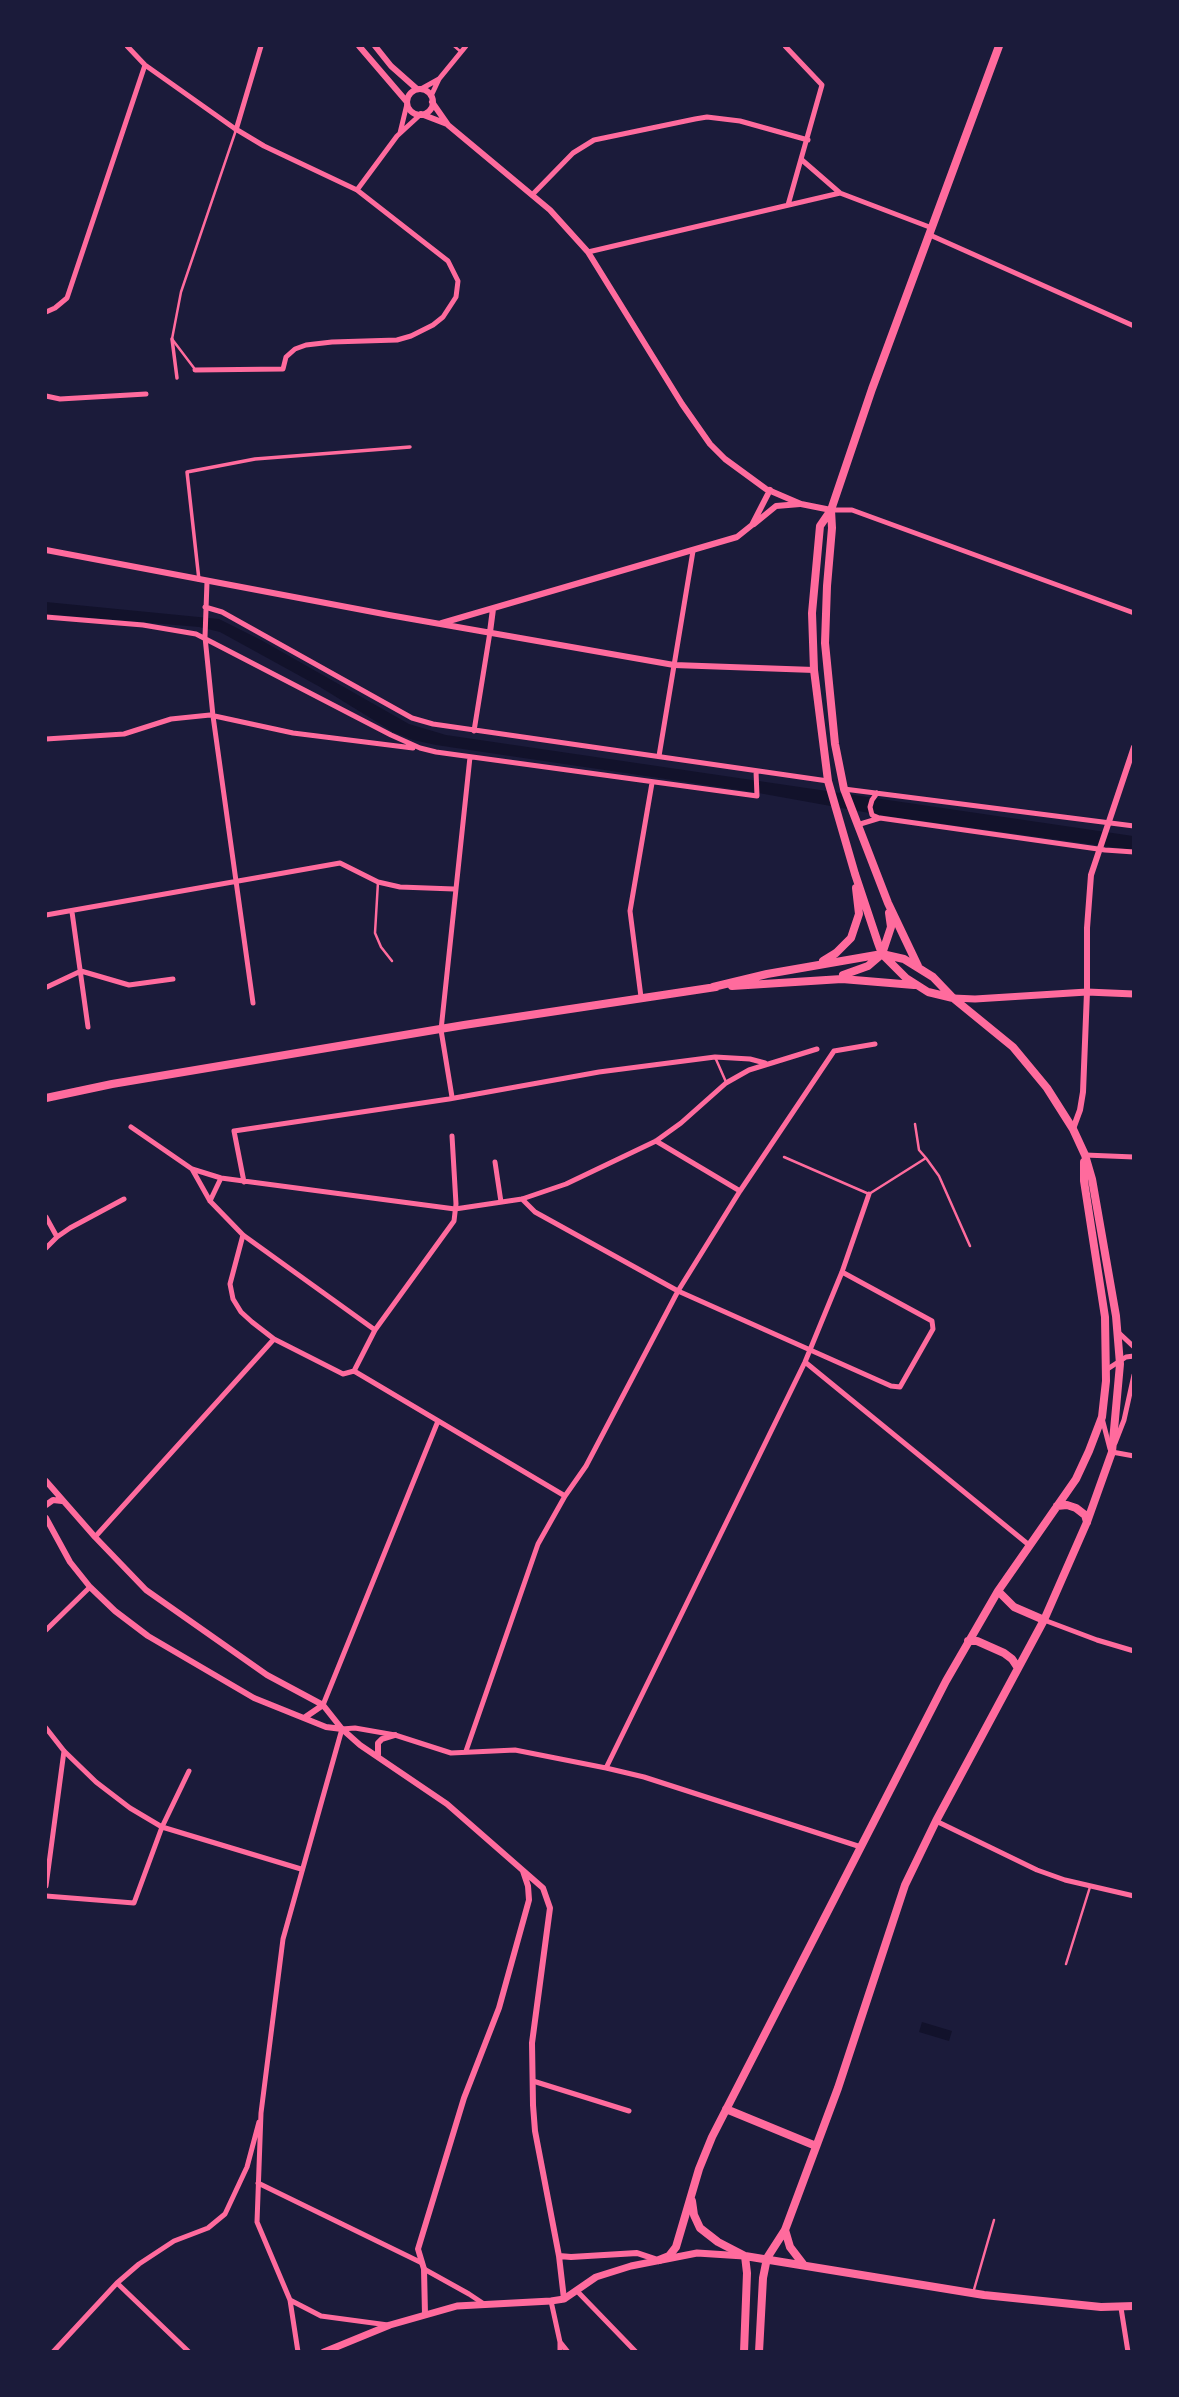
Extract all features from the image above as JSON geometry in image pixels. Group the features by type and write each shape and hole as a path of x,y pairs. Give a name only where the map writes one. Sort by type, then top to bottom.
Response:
{"main road":[{"path":"999,46 872,389 831,510 820,526 812,624 814,670 828,781 855,874 883,954 917,986 928,992 953,998 975,999 1087,992 1133,994"},
{"path":"831,510 825,643 834,732 844,789 888,903 920,969"},
{"path":"814,965 836,953 851,938 859,914 855,874"},
{"path":"827,979 868,966 883,954 891,927 888,903"},
{"path":"713,987 766,974 883,954 904,959 933,977 953,998 1013,1047 1048,1088 1085,1155 1092,1179 1119,1333 1120,1361 1112,1452 1087,1521 1044,1620 936,1821 905,1885 843,2075 785,2230 767,2258 762,2286 759,2351"},
{"path":"46,1098 102,1086 713,987 827,979 865,979 917,986"},
{"path":"659,2260 669,2256 676,2247 699,2169 726,2109 968,1641 998,1591 1076,1479 1090,1451 1102,1418 1106,1370 1105,1317 1084,1181 1085,1155"},
{"path":"1056,1506 1076,1508 1087,1521"},
{"path":"998,1591 1014,1606 1044,1620"},
{"path":"968,1641 977,1641 1004,1653 1018,1668"},
{"path":"726,2109 816,2146"},
{"path":"691,2198 700,2228 718,2242 745,2256"},
{"path":"785,2230 790,2247 803,2264"},
{"path":"324,2351 390,2325 457,2306 564,2299 592,2280 610,2272 697,2253 767,2258 894,2281 1055,2303 1121,2308 1133,2305"},
{"path":"744,2351 747,2273 745,2256"}],"street":[{"path":"127,46 145,65 236,130 357,190 432,249 453,268 458,281 456,297 443,317 423,331 397,340 332,342 301,347 286,357 284,369 195,370"},
{"path":"236,130 261,46"},
{"path":"359,46 413,113 448,125 550,210 588,252 682,404 725,459 770,490 801,504 831,510 852,510 1133,614"},
{"path":"375,46 391,66 432,99 448,125"},
{"path":"357,190 400,133 428,111 439,79 466,46"},
{"path":"785,46 822,85 803,160 788,205"},
{"path":"46,312 67,298 145,65"},
{"path":"400,133 410,93 439,79"},
{"path":"532,195 573,153 594,139 707,117 740,121 808,139"},
{"path":"803,160 840,193 931,232 1133,326"},
{"path":"588,252 840,193"},
{"path":"172,339 177,379"},
{"path":"46,396 60,399 146,394"},
{"path":"253,1003 213,716 203,581 187,472 255,458 410,447"},
{"path":"752,525 770,490"},
{"path":"440,624 737,537 776,506 801,504"},
{"path":"46,550 203,581 674,665 814,670"},
{"path":"659,756 693,551"},
{"path":"205,607 222,612 412,718 433,724 828,781"},
{"path":"474,731 493,609"},
{"path":"46,617 155,627 205,635 420,748"},
{"path":"46,739 124,734 171,719 213,716 293,733 420,748 757,796 756,771"},
{"path":"1073,1129 1083,1092 1091,875 1133,747"},
{"path":"452,1097 441,1030 470,757"},
{"path":"641,997 630,927 631,898 652,783"},
{"path":"844,789 1106,827 1133,826"},
{"path":"877,793 870,807 872,815 880,818 1133,852"},
{"path":"857,825 880,818"},
{"path":"46,915 340,863 378,882 400,887 454,889"},
{"path":"72,912 88,1027"},
{"path":"47,987 81,971 129,985 173,979"},
{"path":"466,1751 538,1544 565,1496 586,1466 678,1291 740,1191 834,1051 875,1044"},
{"path":"131,1127 192,1169 221,1178 455,1209 522,1199 566,1184 656,1142 681,1124 726,1083 749,1070 817,1049"},
{"path":"244,1182 234,1131 599,1072 715,1057 750,1059 765,1063"},
{"path":"354,1371 375,1329 454,1221 452,1136"},
{"path":"656,1142 740,1191"},
{"path":"1085,1155 1133,1157"},
{"path":"495,1162 500,1202"},
{"path":"192,1169 210,1202 243,1235 375,1329"},
{"path":"210,1202 221,1178"},
{"path":"606,1768 805,1362 842,1272 869,1194"},
{"path":"46,1248 70,1228 124,1199"},
{"path":"522,1199 535,1212 678,1291 898,1388 933,1329 930,1319 842,1272"},
{"path":"46,1217 57,1237"},
{"path":"243,1235 230,1284 233,1299 252,1322 274,1339 343,1374 354,1371 565,1496"},
{"path":"1119,1333 1133,1347"},
{"path":"94,1537 274,1339"},
{"path":"1106,1370 1133,1356"},
{"path":"805,1362 1029,1545"},
{"path":"1112,1452 1124,1420 1133,1375"},
{"path":"1102,1418 1112,1452"},
{"path":"304,1718 323,1706 438,1421"},
{"path":"1112,1452 1133,1456"},
{"path":"46,1481 94,1537 146,1590 267,1675 323,1706 360,1745 447,1804 543,1888 550,1908 532,2043 535,2131 559,2256 564,2299"},
{"path":"46,1505 53,1500 62,1501"},
{"path":"46,1518 70,1562 90,1587 115,1611 148,1636 254,1698 326,1727 355,1728 395,1735 451,1753 515,1750 645,1777 860,1847"},
{"path":"46,1630 90,1587"},
{"path":"1044,1620 1133,1651"},
{"path":"46,1728 64,1751 96,1782 130,1808 162,1827 301,1869"},
{"path":"298,2351 290,2300 257,2222 261,2113 283,1939 342,1728"},
{"path":"378,1755 378,1744 382,1739 395,1735"},
{"path":"46,1886 64,1751"},
{"path":"46,1896 134,1903 162,1827 189,1771"},
{"path":"936,1821 1037,1870 1090,1887 1133,1896"},
{"path":"425,2315 423,2266 418,2249 464,2098 499,2008 529,1900 528,1886 522,1870"},
{"path":"533,2081 629,2111"},
{"path":"53,2351 117,2283 162,2248 208,2228 225,2214 247,2167 261,2113"},
{"path":"258,2183 423,2266 484,2304"},
{"path":"559,2256 636,2253 659,2260"},
{"path":"117,2283 189,2351"},
{"path":"577,2291 636,2351"},
{"path":"290,2300 321,2316 390,2325"},
{"path":"551,2301 560,2351"},
{"path":"1121,2308 1128,2351"},
{"path":"560,2342 568,2351"}],"lane":[{"path":"454,46 461,52"},
{"path":"195,370 172,339 181,292 236,130"},
{"path":"378,882 375,933 381,947 392,961"},
{"path":"715,1057 726,1083"},
{"path":"915,1124 919,1150 939,1176 970,1246"},
{"path":"784,1157 869,1194 926,1158"},
{"path":"1066,1964 1090,1887"},
{"path":"973,2293 994,2220"}],"shaded area":[{"path":"46,602 219,619 409,724 446,735 1133,836 1133,850 886,816 753,792 413,740 393,732 320,687 220,632 199,627 46,614"},
{"path":"922,2022 952,2031 949,2041 919,2032"}]}
